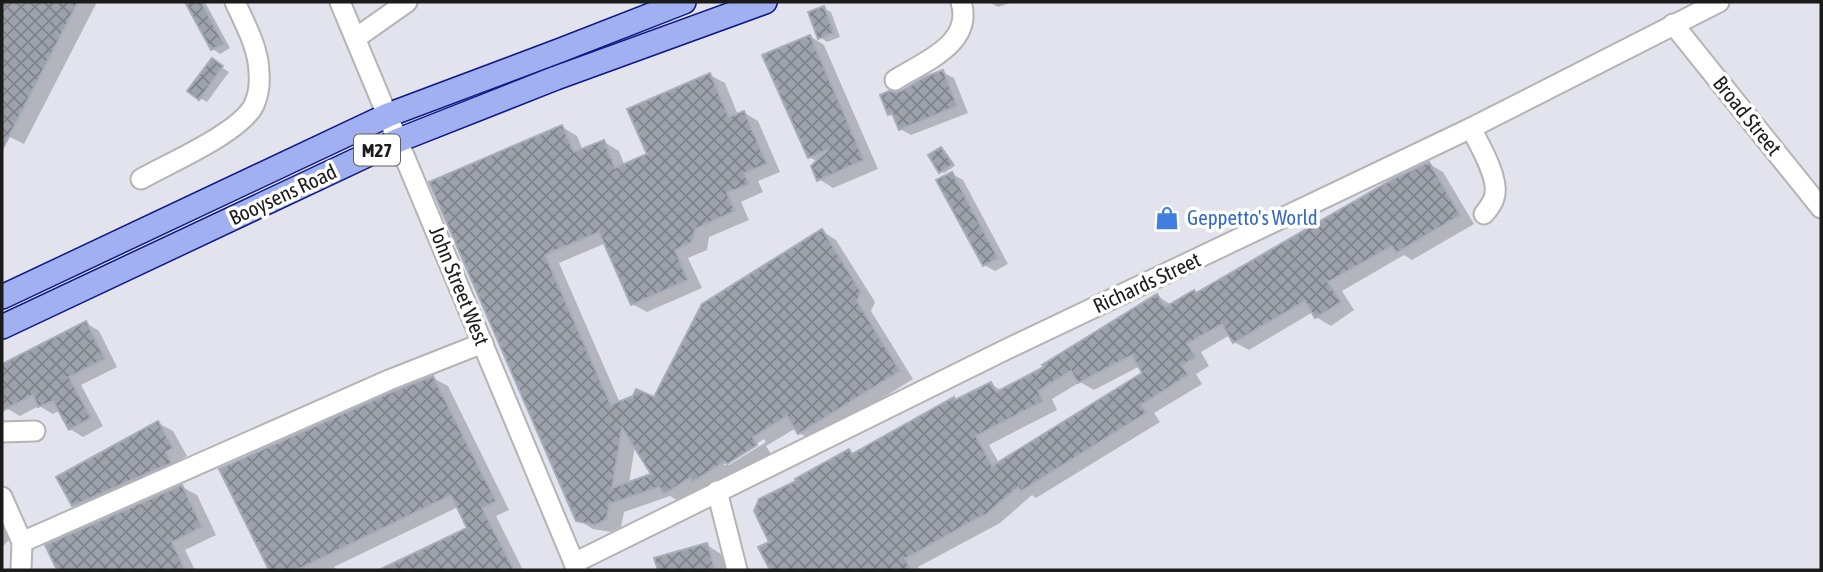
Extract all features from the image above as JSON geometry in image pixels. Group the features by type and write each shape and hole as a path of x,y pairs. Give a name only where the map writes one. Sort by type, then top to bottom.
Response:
{"main road":[{"name":"Booysens Road","path":"2,297 388,115 684,2"},
{"name":"Booysens Road","path":"2,327 399,140 556,78 765,2"}],"street":[{"path":"141,179 227,133 244,120 254,105 260,71 252,40 235,2"},
{"name":"John Street West","path":"340,2 575,567"},
{"path":"356,38 407,2"},
{"path":"895,80 951,44 963,24 961,2"},
{"name":"Richards Street","path":"575,567 717,491 1007,349 1471,128 1719,2"},
{"name":"Broad Street","path":"1673,24 1821,208"},
{"path":"1471,128 1495,185 1492,204 1484,214"},
{"path":"22,542 389,380 483,343"},
{"path":"2,432 35,431"},
{"path":"717,491 737,570"},
{"path":"2,497 22,542 20,570"}],"building":[{"path":"2,2 78,2 2,150"},
{"path":"185,2 201,2 224,44 211,50"},
{"path":"824,6 834,33 818,39 808,12"},
{"path":"810,35 864,160 817,181 811,166 829,149 808,158 762,55"},
{"path":"212,58 223,66 199,100 187,91"},
{"path":"943,70 957,106 899,130 892,113 888,115 880,95 889,91 901,91"},
{"path":"710,73 729,117 744,111 767,164 744,173 749,184 727,193 735,211 695,229 692,242 675,250 688,280 631,305 599,232 545,255 611,405 633,396 636,389 654,397 702,304 822,229 861,292 857,301 900,371 798,434 787,416 753,437 757,445 692,482 690,478 664,494 659,487 609,504 607,519 595,525 576,521 429,182 562,125 574,152 604,140 615,168 647,154 627,109","holes":["622,428 651,474 612,488"]},
{"path":"941,147 953,164 939,173 928,155"},
{"path":"1429,162 1460,215 1396,253 1392,246 1328,282 1341,302 1315,318 1305,301 1233,343 1222,324 1187,344 1196,357 1182,365 1188,375 1141,405 1146,413 1021,491 1018,487 984,516 905,559 911,570 770,570 758,547 769,542 754,511 759,499 796,481 795,479 849,449 852,454 954,397 955,400 991,382 996,392 1044,367 1042,365 1157,294 1165,307 1194,290 1196,293 1393,179","holes":["1132,355 1142,373 992,466 976,436 1043,401 1038,391 1071,371 1078,383"]},
{"path":"952,172 998,258 983,266 936,180"},
{"path":"86,321 105,359 69,377 91,418 69,430 53,401 38,407 33,395 2,411 2,364"},
{"path":"433,376 496,501 482,508 514,570 379,570 467,528 451,495 297,570 269,570 219,469"},
{"path":"158,421 173,448 166,452 171,463 72,506 56,477"},
{"path":"182,485 202,527 172,542 185,570 57,570 45,545"},
{"path":"707,543 715,570 658,570 654,558"}],"place":[{"name":"Geppetto's World","path":"1167,218"}]}
